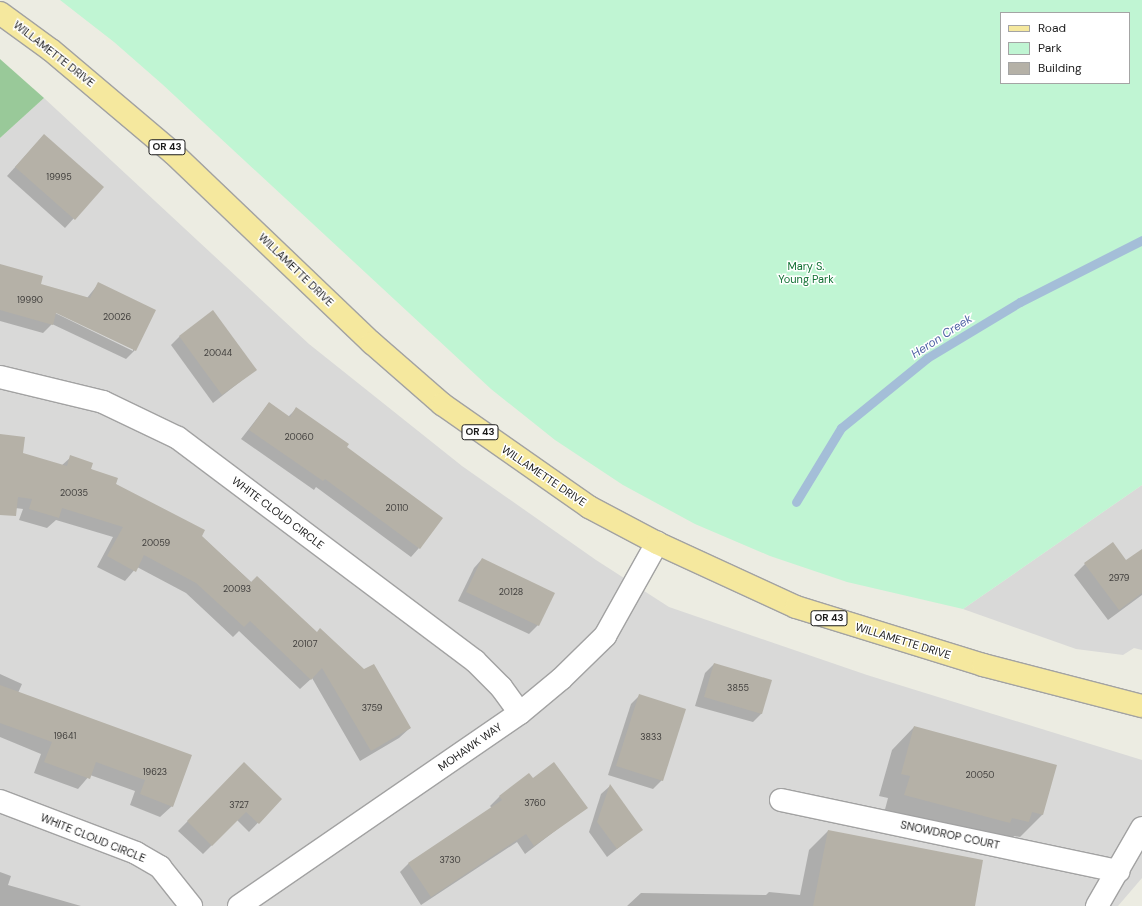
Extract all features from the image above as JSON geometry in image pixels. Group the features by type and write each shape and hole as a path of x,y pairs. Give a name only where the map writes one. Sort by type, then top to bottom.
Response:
{"main road":[{"name":"WILLAMETTE DRIVE","path":"0,13 51,50 128,113 231,207 372,343 442,404 589,507 657,543 796,607 983,665 1142,706"}],"street":[{"name":"WHITE CLOUD CIRCLE","path":"0,377 103,402 178,438 475,661 501,687 520,713"},
{"name":"MOHAWK WAY","path":"239,906 520,713 561,679 604,636 657,543"},
{"name":"SNOWDROP COURT","path":"781,800 1119,871"},
{"name":"WHITE CLOUD CIRCLE","path":"0,801 136,853 160,867 191,906"},
{"path":"1097,906 1119,871 1142,828"}],"shaded area":[{"path":"44,98 309,344 462,466 596,560 669,607 867,675 1142,760 1142,878 1118,906 0,906 0,138"},
{"path":"1142,485 1142,650 1134,648 1123,655 1076,649 963,609"}],"green space":[{"name":"Mary S. Young Park","path":"60,0 1142,0 1142,485 963,609 847,582 770,556 695,524 623,485 555,440 491,389 162,84 114,42"},
{"path":"0,59 44,98 0,138"}],"building":[{"path":"44,134 104,187 75,220 15,167"},
{"path":"0,264 43,276 41,284 90,298 98,282 156,310 136,351 56,313 53,325 0,310"},
{"path":"213,310 257,370 222,395 179,336"},
{"path":"269,402 290,417 296,407 349,444 347,447 443,518 420,549 325,479 323,481 249,430"},
{"path":"0,434 25,437 23,453 67,466 70,455 93,463 91,469 118,478 116,484 205,530 202,536 251,582 257,576 317,632 320,628 364,669 374,664 411,728 371,751 322,668 311,680 250,621 244,627 196,583 144,555 136,572 107,556 123,527 62,508 59,518 29,509 32,499 18,497 16,516 0,515"},
{"path":"1113,542 1126,560 1142,549 1142,593 1119,610 1084,563"},
{"path":"482,558 555,593 539,626 466,592"},
{"path":"714,663 772,680 762,714 704,697"},
{"path":"0,685 192,755 173,807 140,794 145,780 96,762 90,779 44,762 52,742 0,723"},
{"path":"639,694 686,709 663,781 616,766"},
{"path":"914,726 1057,765 1043,815 1032,812 1029,822 1012,818 1010,823 904,795 910,776 901,774"},
{"path":"244,762 282,799 259,824 246,812 212,846 187,821"},
{"path":"554,762 588,808 534,846 526,834 431,897 408,863 502,800 499,796 529,773 533,778"},
{"path":"610,784 643,830 617,849 597,822"},
{"path":"828,830 983,860 975,906 813,906"}],"waterway":[{"name":"Heron Creek","path":"796,502 841,428 927,358 1020,302 1142,240"}]}
